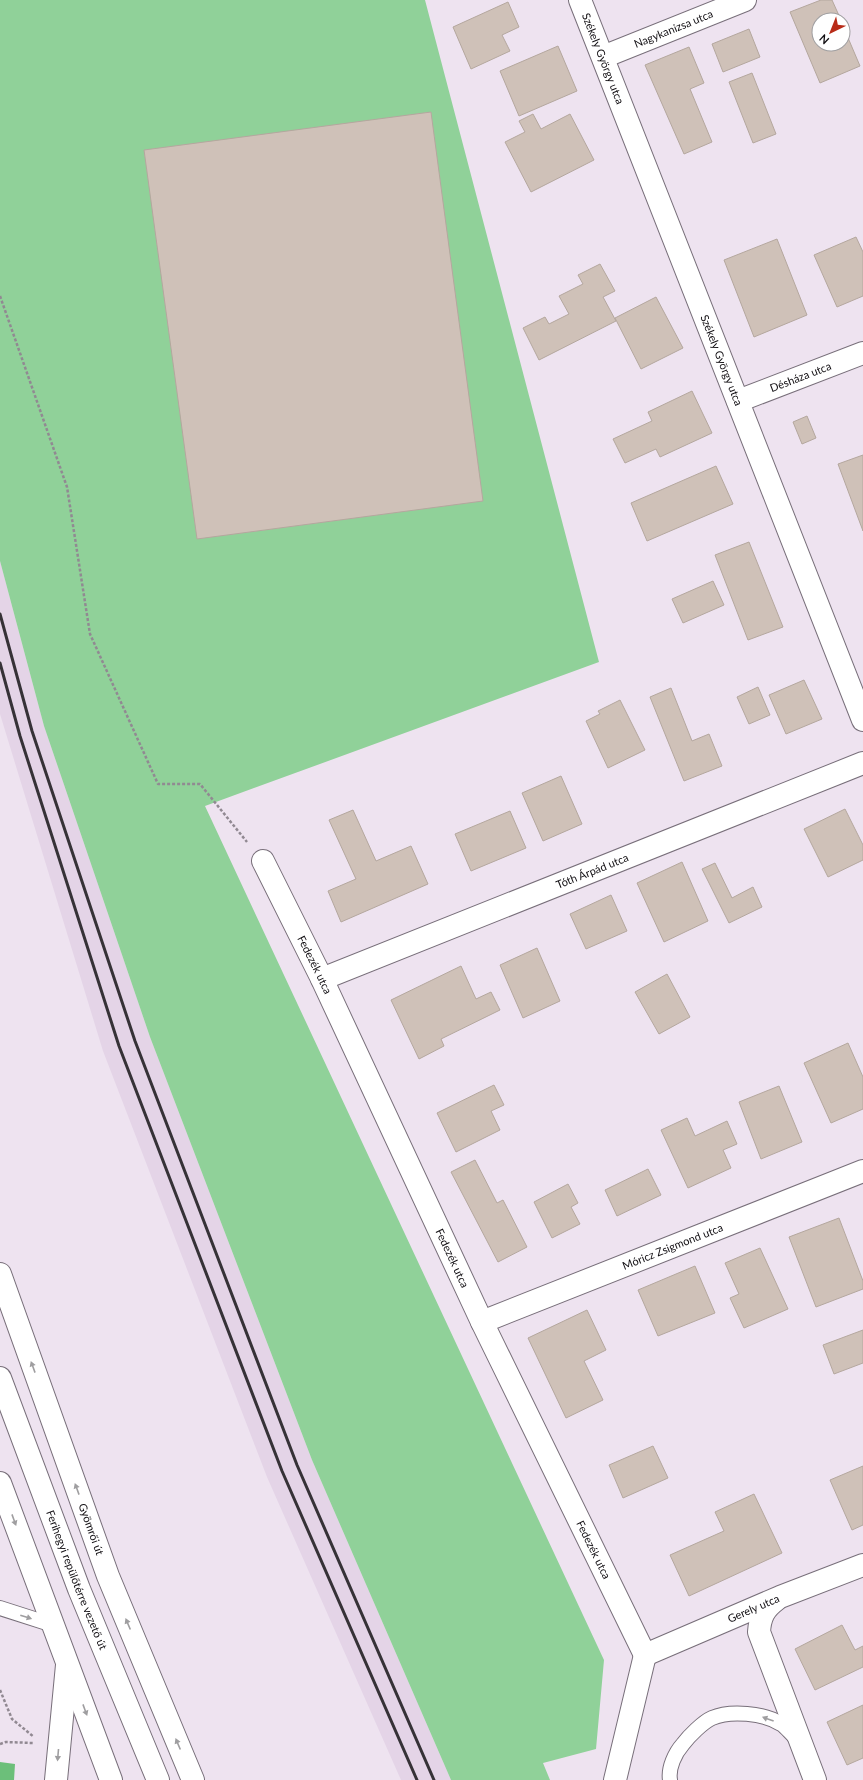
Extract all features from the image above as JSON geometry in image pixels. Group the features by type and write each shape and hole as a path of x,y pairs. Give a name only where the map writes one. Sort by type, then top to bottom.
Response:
{"street":[{"name":"Székely György utca","path":"580,0 863,720"},
{"name":"Nagykanizsa utca","path":"603,57 745,0"},
{"name":"Désháza utca","path":"738,401 863,353"},
{"name":"Tóth Árpád utca","path":"322,979 863,763"},
{"name":"Fedezék utca","path":"263,861 322,979 482,1322 644,1654"},
{"name":"Móricz Zsigmond utca","path":"482,1322 863,1171"},
{"name":"Gyömrői út","path":"0,1274 108,1576 193,1780"},
{"name":"Ferihegyi repülőtérre vezető út","path":"0,1378 79,1589 158,1780"},
{"path":"0,1483 111,1780"},
{"name":"Gerely utca","path":"644,1654 863,1564"},
{"path":"780,1597 765,1610 760,1620 759,1632 815,1780"},
{"path":"615,1780 644,1654"},
{"path":"56,1780 67,1660"}],"lane":[{"path":"0,1608 53,1625"},
{"path":"670,1780 669,1775 676,1752 689,1736 712,1718 736,1713 764,1717 781,1724 800,1741"}],"path":[{"path":"0,296 67,487 90,634 158,784 200,784 263,861"},
{"path":"0,1690 12,1719 36,1739"},
{"path":"0,1744 6,1742 34,1743"}],"shaded area":[{"path":"0,561 44,726 150,1037 312,1460 451,1780 401,1780 267,1477 103,1051 0,714"}],"green space":[{"path":"0,0 425,0 599,662 205,806 604,1660 596,1749 543,1763 550,1780 451,1780 312,1460 150,1037 44,726 0,561"},
{"path":"0,1762 15,1764 14,1780 0,1780"}],"building":[{"path":"821,0 832,0 837,12 811,12 811,52 851,52 851,45 860,66 820,83 790,12"},
{"path":"508,2 519,27 502,35 510,51 471,69 453,27"},
{"path":"749,29 760,57 723,72 712,44"},
{"path":"558,46 577,91 519,116 500,71"},
{"path":"689,47 704,83 690,89 712,142 684,154 645,65"},
{"path":"752,73 776,134 753,143 729,82"},
{"path":"431,112 483,501 197,539 144,150"},
{"path":"533,114 541,129 570,114 594,160 531,192 505,142 525,132 519,121"},
{"path":"856,237 863,252 863,296 837,307 814,255"},
{"path":"777,239 807,315 754,337 724,260"},
{"path":"600,264 615,291 603,297 616,321 539,360 523,328 545,317 549,324 569,314 559,296 583,284 578,275"},
{"path":"656,297 683,348 641,369 615,318"},
{"path":"692,391 712,433 660,457 656,449 625,463 613,439 652,421 648,412"},
{"path":"807,416 816,438 802,444 793,422"},
{"path":"863,455 863,531 838,464"},
{"path":"716,466 733,504 647,541 631,503"},
{"path":"749,542 783,627 748,640 715,555"},
{"path":"713,581 724,605 683,623 672,599"},
{"path":"804,680 822,719 786,734 769,695"},
{"path":"758,687 770,715 749,724 737,697"},
{"path":"671,688 692,741 709,734 722,766 684,781 650,697"},
{"path":"620,700 645,750 608,768 586,721 600,714 598,711"},
{"path":"561,776 582,824 543,841 522,793"},
{"path":"845,809 863,845 863,860 828,877 804,829"},
{"path":"353,810 376,861 411,846 428,884 341,922 328,891 356,879 329,820"},
{"path":"510,811 526,848 471,871 455,834"},
{"path":"682,862 708,921 664,942 637,883"},
{"path":"715,863 732,898 753,887 762,907 729,923 702,869"},
{"path":"611,895 627,931 586,949 570,914"},
{"path":"537,948 560,1001 523,1018 500,965"},
{"path":"461,966 476,999 491,992 500,1010 441,1039 444,1046 419,1059 391,1000"},
{"path":"667,974 690,1017 659,1034 635,992"},
{"path":"848,1043 863,1077 863,1109 831,1123 804,1063"},
{"path":"494,1085 504,1105 491,1111 500,1130 456,1152 437,1113"},
{"path":"779,1086 802,1142 761,1159 739,1102"},
{"path":"687,1118 695,1136 727,1121 737,1144 723,1150 731,1168 688,1188 661,1130"},
{"path":"475,1160 497,1203 503,1200 527,1247 498,1262 451,1172"},
{"path":"648,1169 661,1195 617,1216 605,1190"},
{"path":"568,1184 578,1203 571,1207 580,1224 552,1238 534,1202"},
{"path":"839,1218 863,1281 863,1289 816,1307 789,1237"},
{"path":"760,1248 788,1309 744,1328 730,1298 739,1294 725,1263"},
{"path":"695,1266 715,1313 658,1336 638,1290"},
{"path":"587,1310 606,1350 584,1361 603,1400 566,1418 528,1338"},
{"path":"863,1330 863,1363 834,1374 823,1345"},
{"path":"653,1446 668,1478 623,1498 609,1465"},
{"path":"863,1466 863,1525 852,1530 830,1480"},
{"path":"754,1494 782,1553 689,1596 670,1555 724,1531 715,1512"},
{"path":"842,1625 855,1650 863,1646 863,1667 815,1690 795,1649"},
{"path":"863,1705 863,1758 847,1765 827,1722"}],"railway":[{"path":"0,614 32,731 135,1041 297,1465 434,1780"},
{"path":"0,663 20,736 119,1046 282,1471 417,1780"}]}
